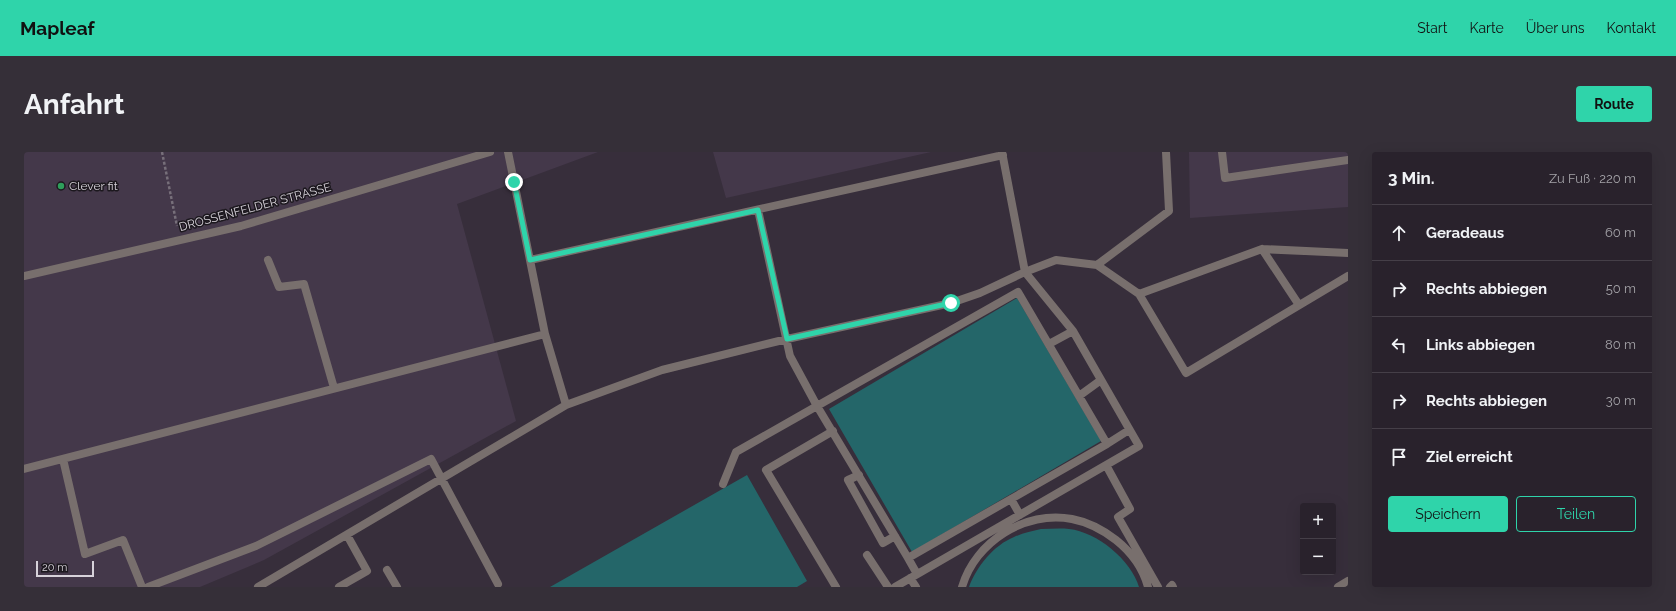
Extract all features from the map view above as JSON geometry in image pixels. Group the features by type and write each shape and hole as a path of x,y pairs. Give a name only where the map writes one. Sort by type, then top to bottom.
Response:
{"street":[{"name":"DROSSENFELDER STRASSE","path":"24,276 241,226 490,152"},
{"path":"508,152 545,334 566,405"},
{"path":"1098,265 1170,211 1166,152"},
{"path":"1222,152 1224,178 1348,160"},
{"path":"530,260 1003,154 1025,272 1073,331 1139,446 1020,515 984,548 966,574 962,587"},
{"path":"758,210 790,356 817,406 908,558 916,587"},
{"path":"1139,294 1262,249 1348,253"},
{"path":"1262,249 1299,305"},
{"path":"268,260 279,287 304,284 334,388"},
{"path":"258,587 566,405 662,370 787,339 951,303 980,293 1025,272 1056,260 1098,265 1139,294 1186,373 1348,276"},
{"path":"723,484 736,452 1018,292 1107,444"},
{"path":"1049,344 1073,331"},
{"path":"24,469 545,334"},
{"path":"1079,396 1101,380"},
{"path":"908,558 1129,430"},
{"path":"833,431 766,470 836,587"},
{"path":"63,459 85,554 122,540 142,587"},
{"path":"148,587 256,546 431,459 497,586"},
{"path":"1106,465 1130,509 1118,517 1147,574 1148,587"},
{"path":"859,475 848,480 883,543 895,536"},
{"path":"1011,499 1020,515"},
{"path":"895,587 1008,526 1040,519 1072,519 1102,529 1127,549 1158,587"},
{"path":"339,587 367,571 347,535"},
{"path":"867,555 888,587"},
{"path":"387,570 397,587"},
{"path":"1338,587 1348,581"},
{"path":"1170,587 1172,585 1173,587"}],"path":[{"path":"162,152 179,241"}],"shaded area":[{"path":"24,152 598,152 457,204 516,421 264,560 200,587 24,587"},
{"path":"713,152 931,152 726,198"},
{"path":"1189,152 1348,152 1348,207 1190,218"},
{"path":"1017,298 1101,441 912,552 829,409"},
{"path":"747,475 807,581 797,587 550,587"},
{"path":"1041,529 1069,529 1080,531 1091,536 1112,549 1121,558 1129,567 1139,587 969,587 981,564 1000,545 1017,536"}],"place":[{"name":"Clever fit","path":"61,186"}],"route":[{"path":"514,182 530,260 758,210 787,339 951,303"}]}
